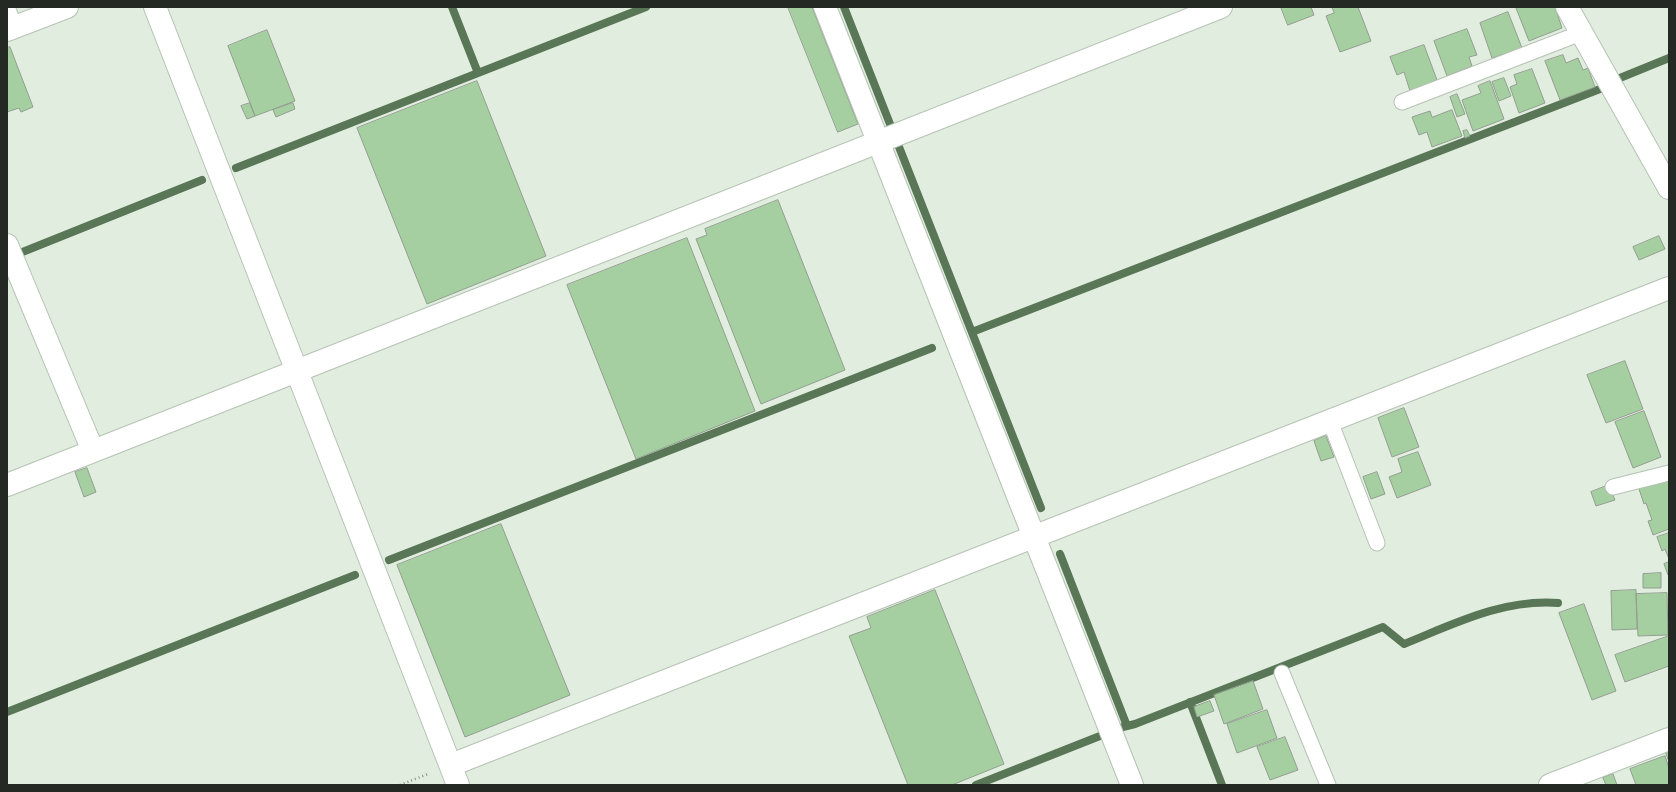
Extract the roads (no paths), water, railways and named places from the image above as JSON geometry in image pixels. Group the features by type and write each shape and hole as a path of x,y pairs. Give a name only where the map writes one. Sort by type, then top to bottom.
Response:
{"street":[{"path":"11,29 67,7"},
{"path":"155,7 458,785"},
{"path":"825,7 889,137 1033,537 1132,785"},
{"path":"7,485 1221,7"},
{"path":"1567,7 1669,188"},
{"path":"7,245 93,451"},
{"path":"451,765 1669,288"},
{"path":"1550,785 1669,739"}],"lane":[{"path":"7,7 11,29"},
{"path":"1402,102 1581,33"},
{"path":"1330,421 1377,543"},
{"path":"1613,487 1669,473"},
{"path":"1282,673 1328,785"}],"waterway":[{"path":"452,7 478,73"},
{"path":"236,168 646,7"},
{"path":"844,7 1041,508"},
{"path":"1615,80 1669,58"},
{"path":"972,332 1600,89"},
{"path":"15,255 202,180"},
{"path":"389,560 932,348"},
{"path":"1060,554 1127,726 1123,727"},
{"path":"7,712 355,575"},
{"path":"1127,726 1383,627 1404,644 1479,614 1517,605 1558,603"},
{"path":"1190,702 1222,785"},
{"path":"976,785 1110,732"}]}
